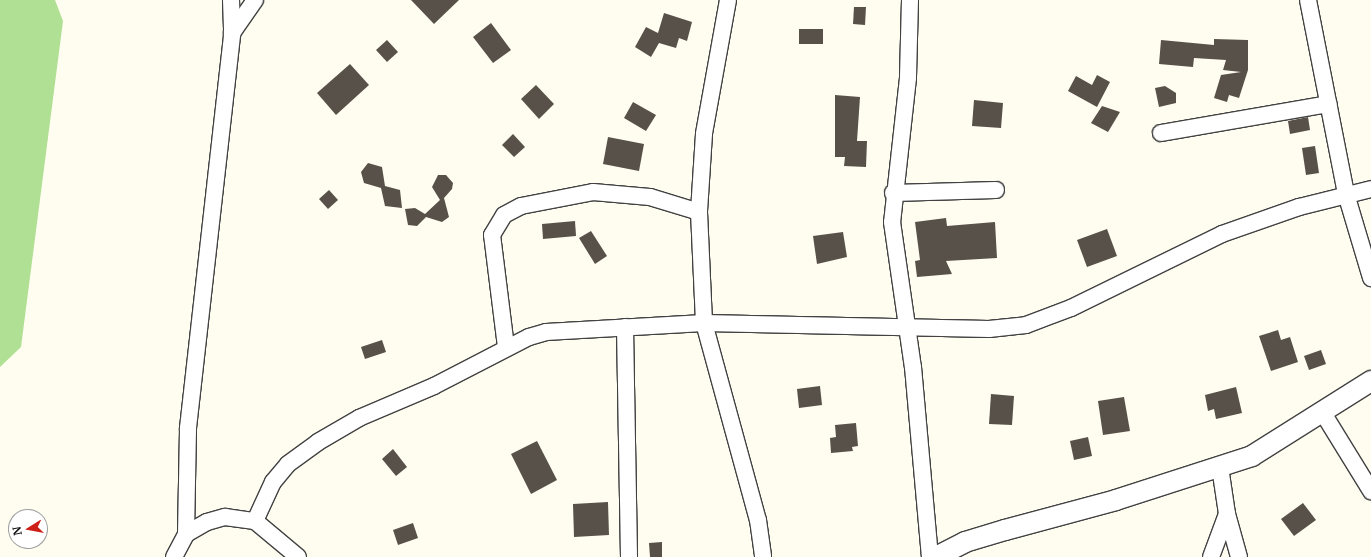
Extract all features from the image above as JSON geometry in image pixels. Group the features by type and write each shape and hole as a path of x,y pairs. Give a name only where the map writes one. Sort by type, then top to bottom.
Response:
{"street":[{"path":"174,557 186,534 188,428 232,33 231,0"},
{"path":"232,33 255,0"},
{"path":"728,0 704,134 699,212 704,323 758,520 763,557"},
{"path":"910,0 908,78 893,193 893,229 908,327 930,557"},
{"path":"1308,0 1346,194 1371,278"},
{"path":"1161,133 1329,104"},
{"path":"255,521 272,482 288,464 318,442 359,418 434,386 506,347 546,332 704,323 989,329 1026,325 1072,308 1222,234 1346,194 1371,189"},
{"path":"893,193 996,190"},
{"path":"506,347 492,235 504,215 521,206 593,192 650,197 699,212"},
{"path":"625,327 629,557"},
{"path":"936,557 965,542 1220,467 1279,442 1371,381"},
{"path":"1323,413 1371,491"},
{"path":"1220,467 1227,514 1239,557"},
{"path":"1210,557 1227,514"},
{"path":"186,534 207,522 225,517 255,521 298,557"}],"green space":[{"path":"0,0 55,0 63,21 21,347 0,367"}],"building":[{"path":"411,0 459,0 434,24"},
{"path":"854,7 866,7 865,25 853,24"},
{"path":"664,13 692,22 687,41 679,38 676,48 659,43 651,57 635,47 646,27 658,33"},
{"path":"491,23 511,50 493,63 473,37"},
{"path":"799,29 823,29 823,44 799,44"},
{"path":"1214,39 1248,40 1248,70 1239,98 1229,95 1227,102 1214,98 1221,75 1241,72 1223,70 1226,60 1194,58 1193,67 1159,64 1161,40 1214,45"},
{"path":"387,40 398,52 387,62 376,50"},
{"path":"350,64 369,85 336,115 317,93"},
{"path":"1097,75 1110,82 1097,107 1068,91 1076,76 1092,85"},
{"path":"536,85 554,104 539,119 521,99"},
{"path":"1165,86 1176,93 1176,103 1159,107 1155,88"},
{"path":"835,95 860,97 857,141 867,141 866,167 844,166 845,157 835,157"},
{"path":"974,100 1003,103 1001,128 972,126"},
{"path":"633,102 656,115 646,131 624,118"},
{"path":"1102,106 1120,112 1108,132 1091,123"},
{"path":"1308,117 1310,130 1290,134 1288,121"},
{"path":"513,134 525,147 514,157 502,145"},
{"path":"608,137 644,144 639,171 603,164"},
{"path":"1315,146 1319,173 1306,175 1302,148"},
{"path":"368,163 382,167 385,186 400,190 402,208 385,206 381,188 364,183 361,172"},
{"path":"438,175 446,175 453,183 452,189 444,198 449,217 442,222 426,217 417,226 408,225 405,209 415,208 425,214 440,200 432,187"},
{"path":"329,190 338,200 328,209 319,199"},
{"path":"946,218 947,226 995,222 997,258 946,261 952,274 917,277 915,261 920,260 915,222"},
{"path":"575,221 576,236 543,239 542,224"},
{"path":"1107,229 1117,256 1087,267 1077,240"},
{"path":"591,231 607,256 595,264 579,238"},
{"path":"843,232 847,257 817,264 813,236"},
{"path":"1278,330 1281,340 1290,337 1298,362 1271,371 1259,336"},
{"path":"382,340 386,352 365,359 361,347"},
{"path":"1321,350 1326,364 1309,370 1304,356"},
{"path":"820,386 822,405 799,408 797,389"},
{"path":"1236,387 1242,413 1216,419 1214,409 1208,411 1205,395"},
{"path":"991,394 1014,396 1012,425 989,424"},
{"path":"1124,397 1130,431 1103,435 1098,401"},
{"path":"856,423 858,446 852,447 853,451 831,453 830,438 836,437 835,425"},
{"path":"1088,437 1092,456 1074,460 1070,441"},
{"path":"537,441 557,480 531,494 511,454"},
{"path":"393,449 407,467 396,476 382,459"},
{"path":"608,502 609,535 574,537 573,504"},
{"path":"1303,503 1316,520 1294,536 1281,519"},
{"path":"413,523 418,538 398,545 393,530"},
{"path":"662,542 662,557 650,557 649,543"}]}
